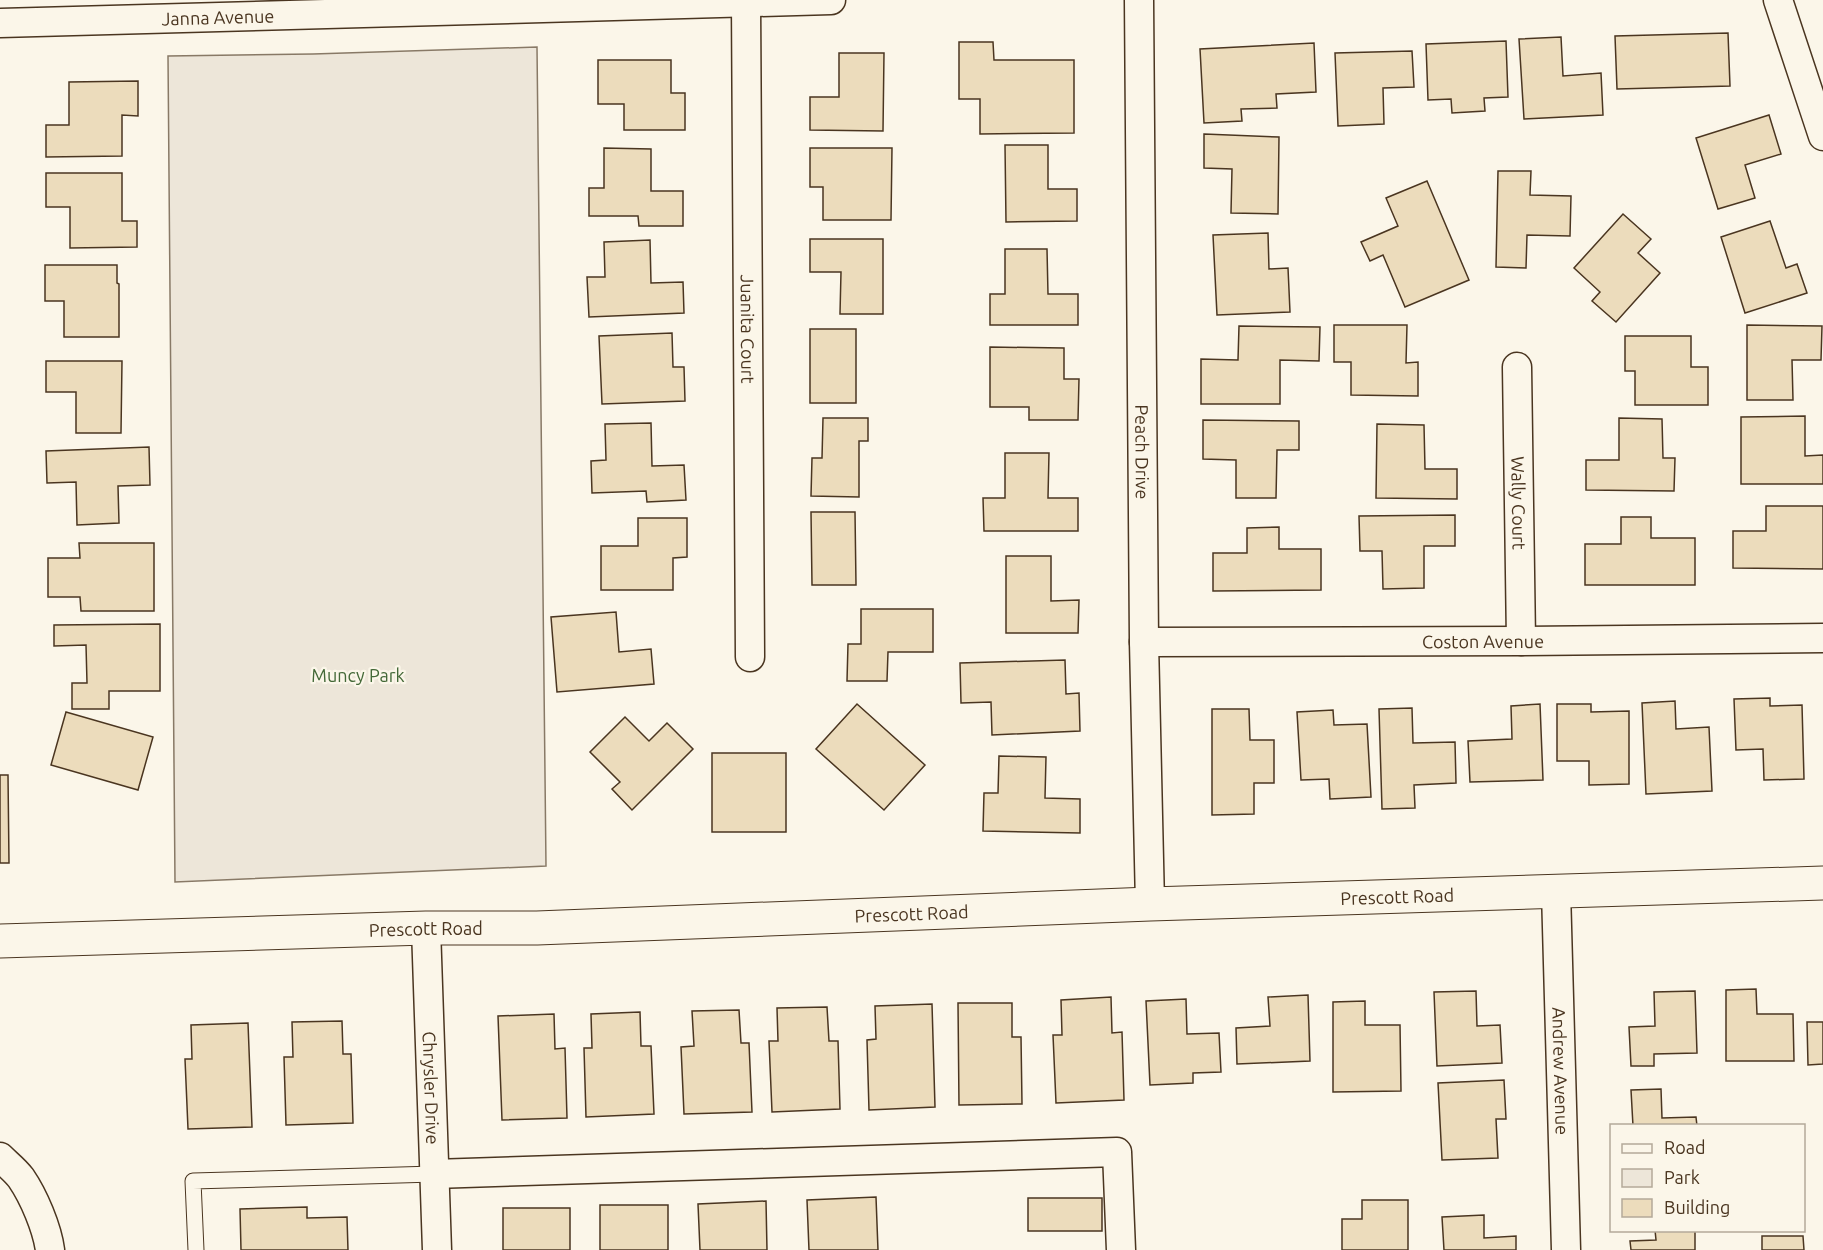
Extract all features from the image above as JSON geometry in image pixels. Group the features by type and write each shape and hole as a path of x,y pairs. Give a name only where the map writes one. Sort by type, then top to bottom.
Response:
{"main road":[{"name":"Prescott Road","path":"0,941 426,928 537,928 1150,904 1823,883"}],"street":[{"name":"Janna Avenue","path":"0,23 831,0"},
{"name":"Peach Drive","path":"1139,0 1144,642 1150,904"},
{"path":"1778,0 1823,136"},
{"name":"Juanita Court","path":"746,2 750,657"},
{"name":"Wally Court","path":"1517,367 1521,641"},
{"name":"Coston Avenue","path":"1144,642 1823,638"},
{"name":"Andrew Avenue","path":"1556,891 1566,1250"},
{"name":"Chrysler Drive","path":"426,928 437,1250"},
{"path":"434,1174 1117,1152 1121,1250"},
{"path":"0,1157 20,1177 37,1209 49,1239 50,1250"}],"lane":[{"path":"196,1250 193,1180 434,1174"}],"green space":[{"name":"Muncy Park","path":"537,47 546,866 175,882 168,56"}],"building":[{"path":"1728,33 1730,86 1617,89 1615,36"},
{"path":"1561,37 1563,76 1601,73 1603,115 1524,119 1519,39"},
{"path":"1506,41 1508,97 1484,98 1485,111 1452,113 1451,99 1428,100 1426,44"},
{"path":"959,42 993,42 994,60 1074,60 1074,133 980,134 980,99 959,99"},
{"path":"1314,43 1316,92 1276,94 1277,108 1241,109 1242,121 1204,123 1200,49"},
{"path":"1412,51 1414,87 1383,88 1384,124 1338,126 1335,53"},
{"path":"839,53 884,53 883,131 810,130 810,97 839,97"},
{"path":"598,60 671,60 671,93 685,93 685,130 624,130 624,104 598,104"},
{"path":"138,81 138,116 122,115 122,156 46,157 46,125 69,125 69,82"},
{"path":"1769,115 1781,154 1745,165 1755,198 1718,209 1696,138"},
{"path":"1204,134 1279,137 1278,214 1231,213 1232,169 1204,168"},
{"path":"1005,145 1048,145 1048,189 1077,189 1077,221 1006,222"},
{"path":"604,148 651,149 651,191 683,191 683,226 639,226 638,216 589,216 589,188 604,188"},
{"path":"810,148 892,148 891,220 823,220 823,187 810,187"},
{"path":"1498,171 1531,171 1530,195 1571,196 1570,236 1527,235 1526,268 1496,267"},
{"path":"46,173 122,173 122,221 137,221 137,247 70,248 70,207 46,207"},
{"path":"1427,181 1469,280 1405,307 1383,255 1370,261 1361,242 1398,226 1386,198"},
{"path":"1623,214 1651,239 1638,253 1660,273 1616,322 1592,301 1600,292 1574,268"},
{"path":"1770,221 1786,268 1797,264 1807,293 1745,313 1721,237"},
{"path":"1268,233 1269,269 1288,268 1290,312 1217,315 1213,235"},
{"path":"810,239 883,239 883,314 840,314 841,272 810,272"},
{"path":"650,240 651,283 683,282 684,313 589,317 587,277 605,277 604,242"},
{"path":"1005,249 1047,249 1048,294 1078,294 1078,325 990,325 990,294 1005,294"},
{"path":"45,265 117,265 119,337 64,337 64,301 45,301"},
{"path":"1334,325 1407,325 1406,363 1418,362 1418,396 1351,395 1351,362 1334,362"},
{"path":"1747,325 1822,326 1821,360 1792,360 1793,400 1747,400"},
{"path":"1239,326 1320,327 1319,361 1280,360 1280,404 1201,404 1201,359 1238,360"},
{"path":"810,329 856,329 856,403 810,403"},
{"path":"672,333 673,367 684,367 685,401 602,404 599,336"},
{"path":"1625,336 1691,336 1691,367 1708,367 1708,405 1635,405 1635,371 1625,371"},
{"path":"990,347 1064,348 1064,379 1079,379 1078,420 1029,420 1029,407 990,407"},
{"path":"46,361 122,361 121,433 76,433 76,392 46,392"},
{"path":"1805,416 1805,456 1823,455 1823,484 1741,484 1741,417"},
{"path":"823,418 868,418 868,441 859,441 859,497 811,496 812,458 822,458"},
{"path":"1619,418 1662,419 1663,458 1675,458 1674,491 1586,490 1586,460 1619,460"},
{"path":"1203,420 1299,421 1299,450 1277,450 1276,498 1236,498 1236,460 1203,459"},
{"path":"651,423 652,466 684,465 686,500 647,502 646,491 592,493 591,461 606,460 605,424"},
{"path":"1377,424 1424,425 1425,469 1457,469 1457,499 1376,498"},
{"path":"149,447 150,485 118,486 119,523 77,525 76,482 47,483 46,451"},
{"path":"1005,453 1049,453 1048,498 1078,498 1078,531 984,531 983,498 1005,498"},
{"path":"1766,506 1823,506 1823,569 1733,568 1733,531 1766,531"},
{"path":"811,512 855,512 856,585 812,585"},
{"path":"1455,515 1455,546 1424,546 1424,588 1383,589 1382,551 1360,551 1359,516"},
{"path":"1621,517 1651,517 1651,538 1695,538 1695,585 1585,585 1585,544 1621,544"},
{"path":"638,518 687,518 687,557 673,558 673,590 601,590 601,546 638,546"},
{"path":"1279,527 1279,549 1321,549 1321,590 1213,591 1213,553 1247,553 1247,528"},
{"path":"79,543 154,543 154,611 81,611 80,597 48,597 48,558 80,558"},
{"path":"1006,556 1051,556 1051,601 1079,600 1078,633 1006,633"},
{"path":"861,609 933,609 933,652 888,652 887,681 847,681 848,644 861,644"},
{"path":"616,612 619,652 651,649 654,684 557,692 551,617"},
{"path":"160,624 160,691 109,691 109,709 72,709 72,683 87,683 86,645 54,646 54,625"},
{"path":"1065,660 1066,694 1079,693 1080,731 992,735 991,702 961,703 960,663"},
{"path":"1770,698 1770,706 1802,705 1804,779 1764,780 1763,749 1736,750 1734,699"},
{"path":"1675,701 1676,729 1709,727 1712,791 1646,794 1642,703"},
{"path":"857,704 925,765 884,810 816,749"},
{"path":"1540,704 1543,780 1470,782 1468,741 1512,739 1511,706"},
{"path":"1557,704 1591,704 1591,712 1629,711 1629,784 1589,785 1589,761 1557,761"},
{"path":"1412,708 1413,743 1455,742 1456,783 1414,785 1415,808 1382,809 1379,709"},
{"path":"1212,709 1249,709 1250,740 1274,740 1274,783 1254,783 1254,814 1212,815"},
{"path":"1333,710 1334,725 1367,724 1371,797 1330,799 1329,779 1301,780 1297,712"},
{"path":"66,712 153,737 138,790 51,765"},
{"path":"625,717 649,741 667,723 693,749 632,810 612,789 620,782 590,752"},
{"path":"712,753 786,753 786,832 712,832"},
{"path":"999,756 1046,757 1045,798 1080,799 1080,833 983,831 984,793 998,793"},
{"path":"0,775 8,775 9,863 0,863"},
{"path":"1756,989 1757,1014 1793,1014 1794,1061 1726,1061 1726,990"},
{"path":"1476,991 1477,1026 1500,1025 1502,1063 1437,1066 1434,992"},
{"path":"1695,991 1697,1053 1654,1054 1654,1066 1631,1066 1629,1027 1655,1026 1654,992"},
{"path":"1308,995 1310,1061 1237,1064 1236,1028 1270,1026 1268,997"},
{"path":"1111,997 1112,1033 1122,1032 1124,1100 1056,1103 1053,1035 1062,1035 1061,1000"},
{"path":"1186,999 1187,1034 1219,1033 1221,1072 1193,1073 1193,1083 1150,1085 1146,1001"},
{"path":"1365,1001 1365,1025 1400,1025 1401,1091 1333,1092 1333,1002"},
{"path":"958,1003 1012,1003 1012,1037 1021,1037 1022,1104 959,1105"},
{"path":"932,1004 935,1107 869,1110 867,1040 876,1039 875,1006"},
{"path":"827,1007 829,1041 838,1041 840,1109 772,1112 769,1041 778,1041 777,1008"},
{"path":"739,1010 741,1043 749,1043 752,1112 684,1114 681,1047 694,1046 692,1011"},
{"path":"640,1012 641,1046 651,1046 654,1114 586,1117 584,1048 592,1048 591,1014"},
{"path":"554,1014 555,1049 565,1048 567,1118 502,1120 498,1016"},
{"path":"342,1021 343,1054 351,1054 353,1123 286,1125 284,1057 293,1057 292,1022"},
{"path":"1807,1022 1823,1022 1823,1064 1808,1065"},
{"path":"248,1023 252,1127 188,1129 185,1059 192,1059 191,1025"},
{"path":"1504,1080 1506,1119 1496,1119 1498,1158 1442,1160 1438,1083"},
{"path":"1661,1089 1662,1118 1696,1117 1697,1124 1633,1124 1631,1090"},
{"path":"876,1197 878,1250 809,1250 807,1200"},
{"path":"1028,1198 1102,1198 1102,1231 1028,1231"},
{"path":"1362,1200 1408,1200 1408,1250 1342,1250 1342,1219 1362,1219"},
{"path":"766,1201 767,1250 700,1250 698,1204"},
{"path":"600,1205 668,1205 668,1250 600,1250"},
{"path":"307,1207 307,1218 347,1217 348,1250 241,1250 240,1209"},
{"path":"503,1208 570,1208 570,1250 503,1250"},
{"path":"1484,1215 1484,1238 1516,1236 1516,1250 1444,1250 1442,1217"},
{"path":"1655,1232 1695,1232 1695,1250 1631,1250 1630,1241 1656,1240"},
{"path":"1762,1236 1803,1236 1804,1250 1762,1250"}]}
